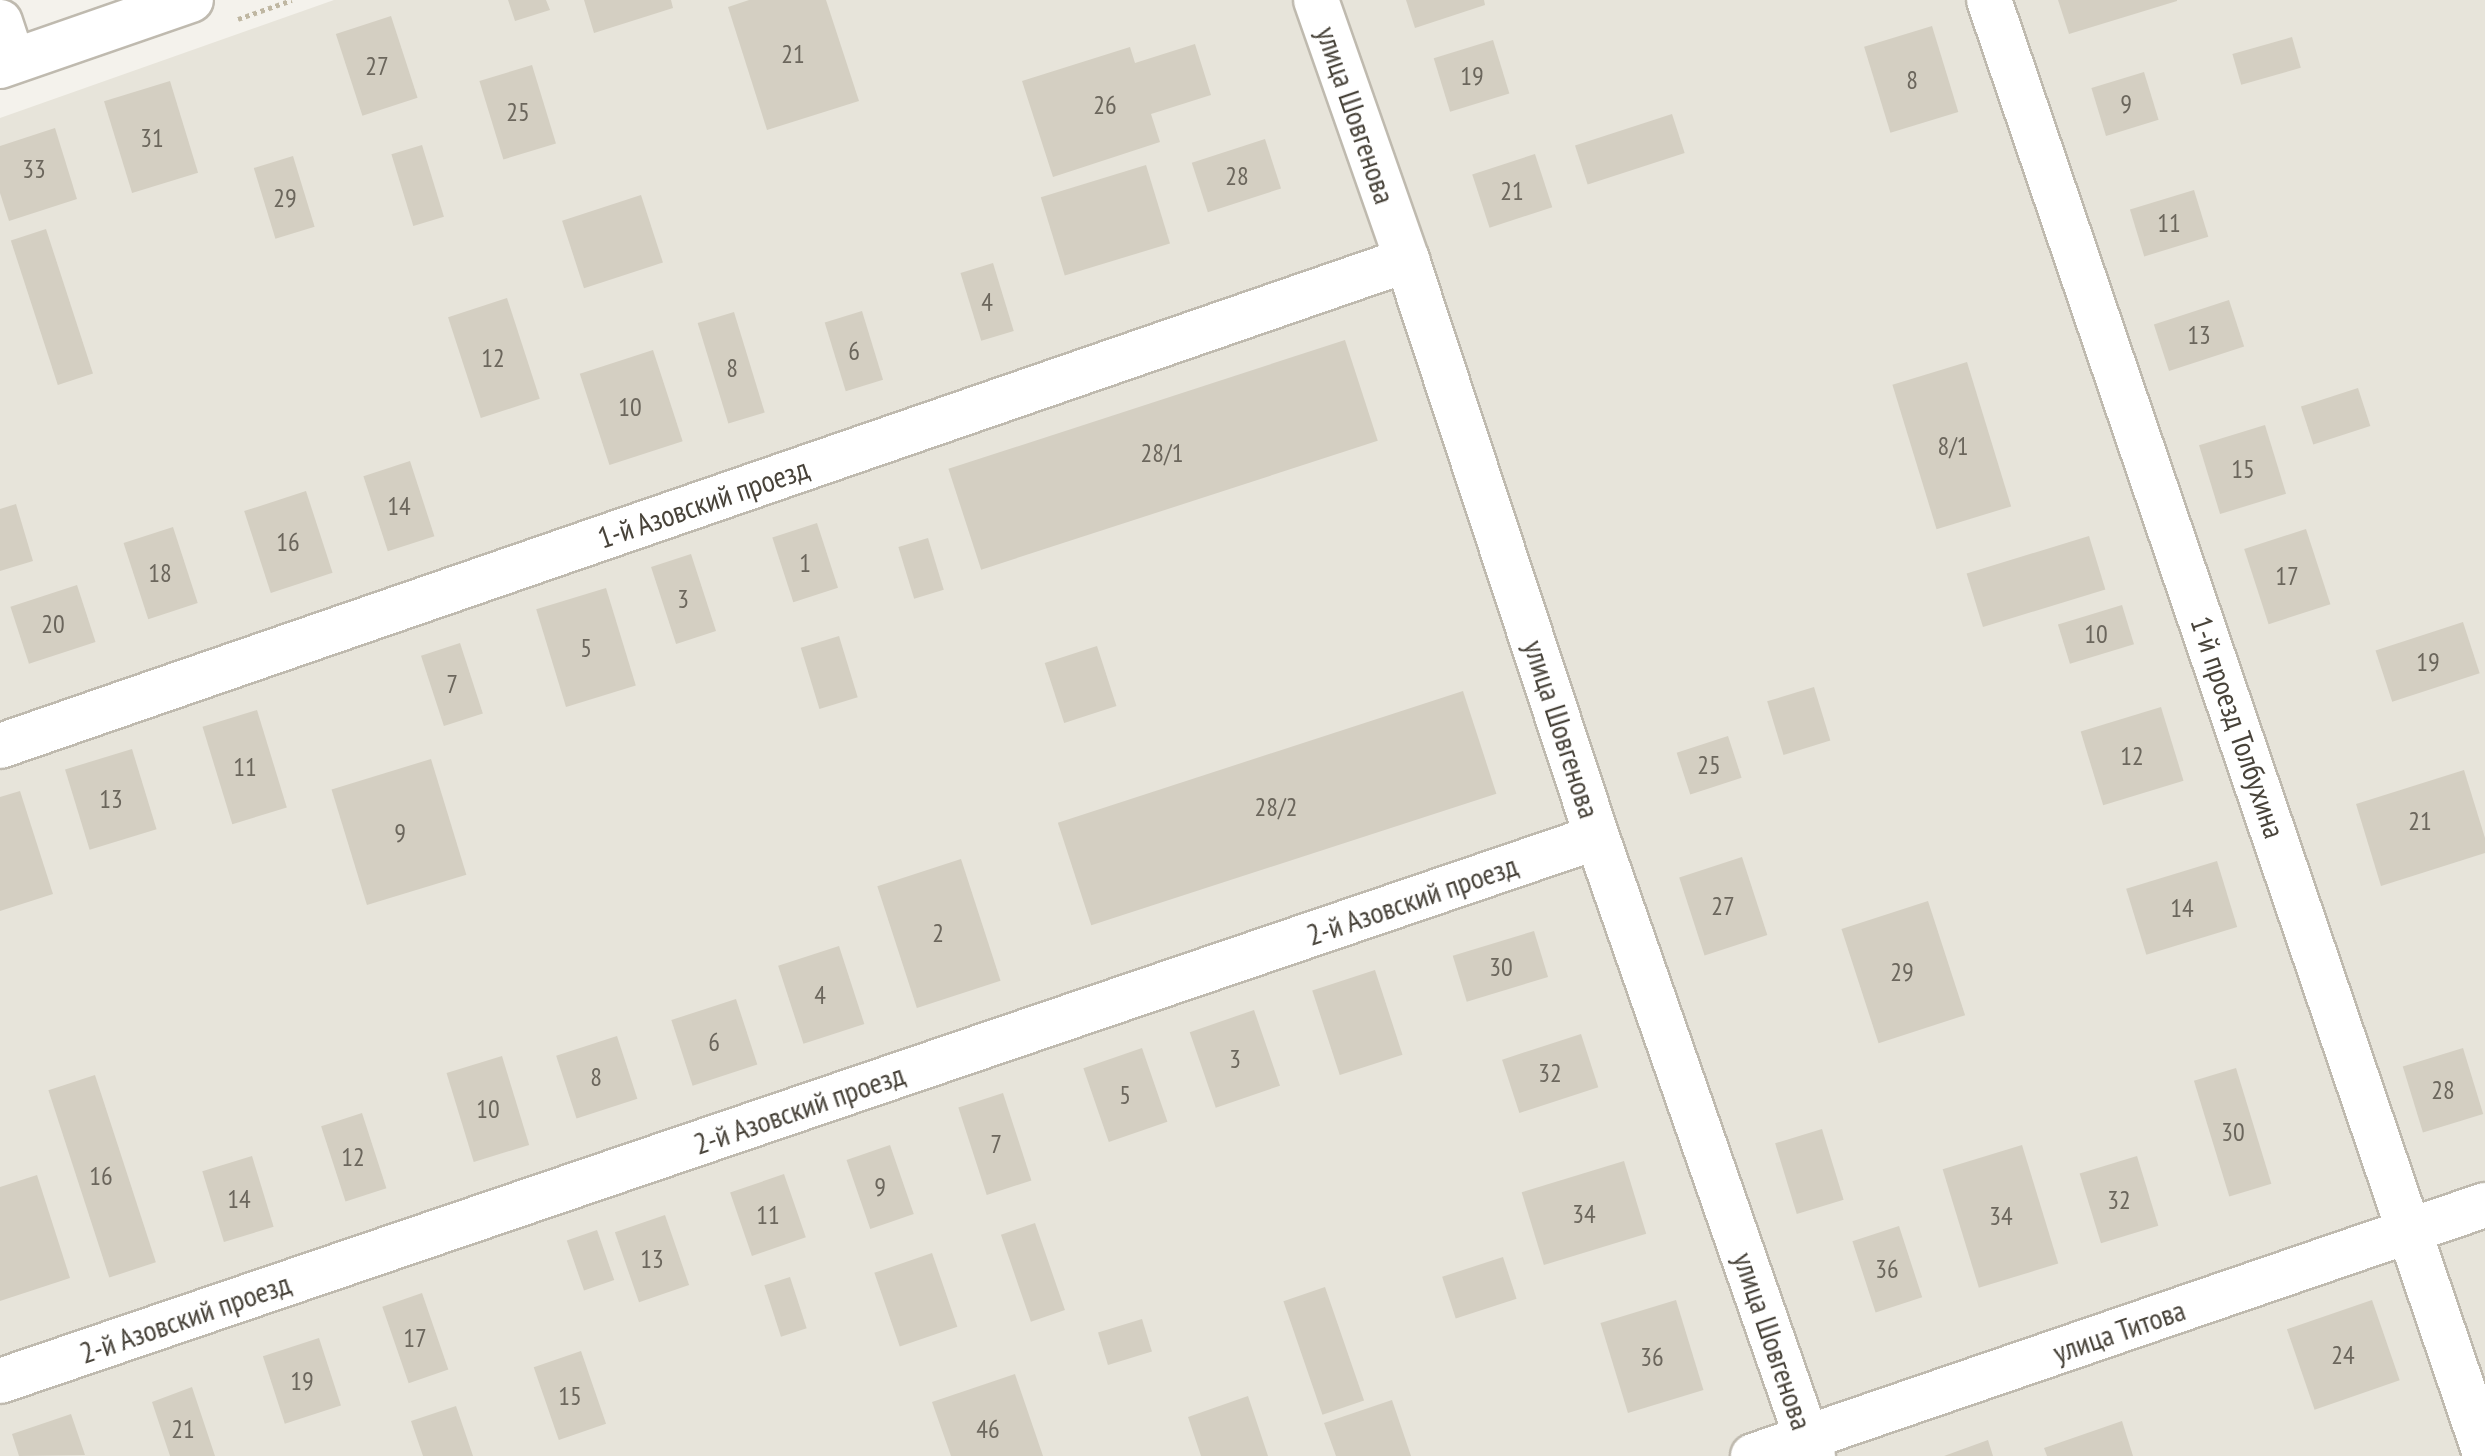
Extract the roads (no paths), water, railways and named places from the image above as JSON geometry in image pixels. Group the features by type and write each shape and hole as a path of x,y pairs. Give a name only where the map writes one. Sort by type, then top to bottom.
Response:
{"street":[{"path":"4,50 191,0"},
{"name":"улица Шовгенова","path":"1316,0 1407,260 1597,837 1810,1447"},
{"name":"1-й проезд Толбухина","path":"1989,0 2485,1454"},
{"name":"1-й Азовский проезд","path":"0,746 1407,260"},
{"name":"2-й Азовский проезд","path":"0,1381 1597,837"},
{"name":"улица Титова","path":"1753,1456 1810,1447 2485,1205"}]}
